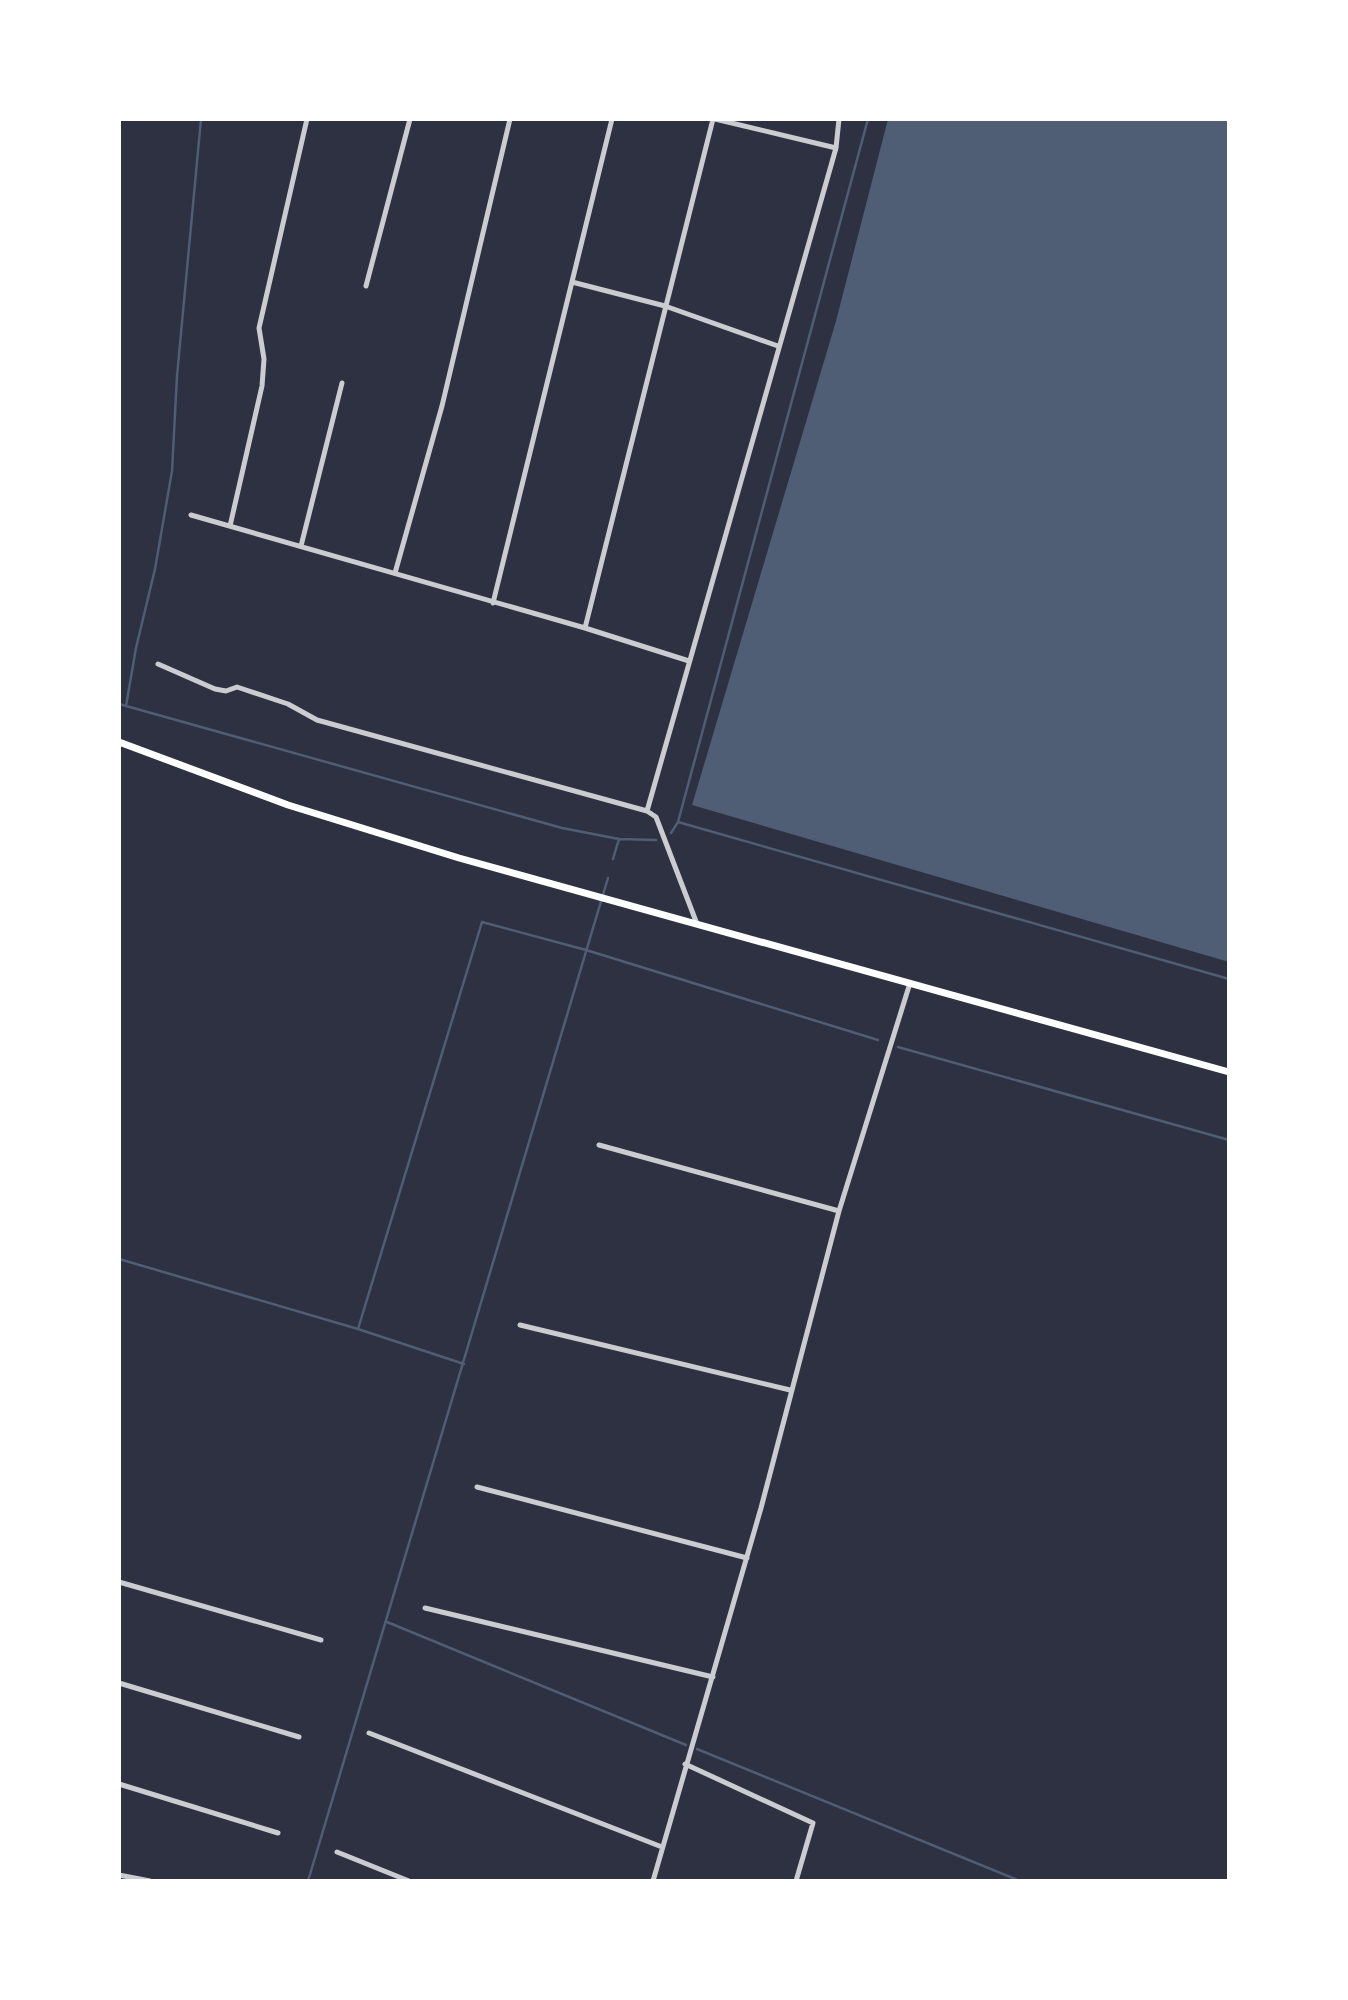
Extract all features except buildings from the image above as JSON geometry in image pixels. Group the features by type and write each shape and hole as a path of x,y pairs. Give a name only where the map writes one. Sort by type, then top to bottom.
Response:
{"main road":[{"path":"119,743 288,806 566,888 1229,1072"}],"street":[{"path":"230,526 262,386 264,359 259,328 307,119"},
{"path":"366,286 410,119"},
{"path":"396,573 442,406 510,119"},
{"path":"493,603 612,119"},
{"path":"585,628 714,119 836,148"},
{"path":"647,811 836,148 839,119"},
{"path":"572,282 665,306 778,346"},
{"path":"301,546 342,383"},
{"path":"191,515 585,628 689,661"},
{"path":"158,664 215,690 226,691 237,687 288,704 317,720 647,811 656,817 697,924"},
{"path":"653,1881 747,1558 839,1211 910,983"},
{"path":"599,1145 839,1211"},
{"path":"520,1325 790,1390"},
{"path":"477,1487 747,1558"},
{"path":"119,1582 321,1640"},
{"path":"425,1608 713,1677"},
{"path":"119,1683 299,1737"},
{"path":"369,1733 662,1847"},
{"path":"685,1764 813,1822 796,1881"},
{"path":"119,1784 278,1833"},
{"path":"337,1853 409,1881"},
{"path":"119,1875 150,1881"}],"water":[{"path":"888,119 1229,119 1229,962 692,805 836,321"}],"waterway":[{"path":"126,706 136,648 155,569 172,471 177,376 201,119"},
{"path":"671,833 678,822 868,119"},
{"path":"119,704 562,828 619,839 613,859"},
{"path":"678,822 1229,979"},
{"path":"619,839 656,840"},
{"path":"308,1881 608,878"},
{"path":"119,1259 358,1329 482,922 586,950 878,1040"},
{"path":"898,1047 1229,1140"},
{"path":"358,1329 464,1364"},
{"path":"387,1622 686,1745"},
{"path":"697,1749 1020,1881"}]}
